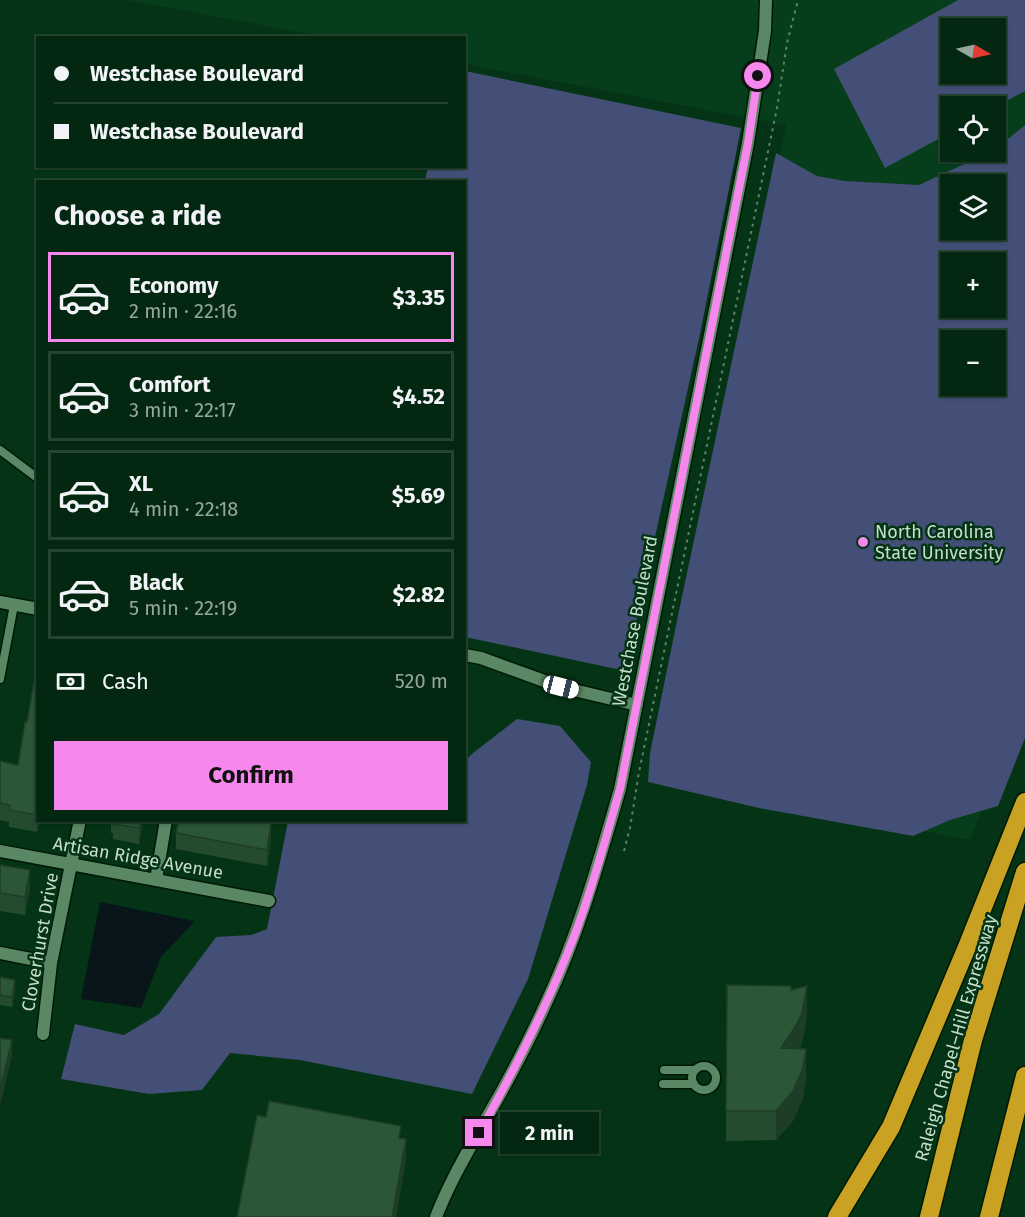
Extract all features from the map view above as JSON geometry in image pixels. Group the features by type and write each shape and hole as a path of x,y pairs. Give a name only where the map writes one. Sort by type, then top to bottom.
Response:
{"highway":[{"path":"837,1217 891,1127 1025,802"},
{"name":"Raleigh Chapel–Hill Expressway","path":"929,1217 973,1040 1025,872"},
{"path":"989,1217 1025,1076"}],"street":[{"name":"Westchase Boulevard","path":"436,1217 446,1192 499,1096 547,1001 575,933 620,789 748,143 765,31 766,0"},
{"path":"0,602 36,609"},
{"path":"466,655 481,658 561,687 636,705"},
{"name":"Cloverhurst Drive","path":"43,1034 51,963 80,822"},
{"path":"156,880 166,822"},
{"name":"Artisan Ridge Avenue","path":"0,851 269,901"},
{"path":"0,953 51,963"}],"lane":[{"path":"0,450 36,477"},
{"path":"0,679 14,604"},
{"path":"664,1070 695,1070 702,1066 709,1067 715,1072 716,1080 712,1088 705,1090 697,1088 692,1078 695,1070"},
{"path":"663,1084 694,1084"}],"path":[{"path":"624,851 777,108 787,43 798,0"}],"shaded area":[{"name":"North Carolina State University","path":"127,0 1025,0 1025,699 970,840 652,778 786,125 466,64 466,36 320,36"},
{"path":"958,0 1025,0 1025,91 1006,101 1006,96 940,96 940,138 885,168 834,69"},
{"path":"466,71 741,128 700,334 635,627 621,670 466,637 466,180 425,180 428,168 466,168"},
{"name":"North Carolina State University","path":"1025,125 1025,738 998,806 950,820 913,836 759,808 648,782 650,753 776,153 817,176 845,181 919,185 940,175 940,240 1006,240 1006,174 943,174 968,162 1006,162 1006,141"},
{"path":"517,719 560,726 591,762 587,785 528,979 472,1094 300,1060 230,1053 202,1090 149,1094 61,1079 75,1024 124,1035 159,1014 216,937 251,935 267,929 288,822 466,822 466,760"},
{"path":"100,902 195,921 161,957 141,1008 81,999"}],"building":[{"path":"36,670 36,815 9,810 10,805 0,803 0,761 18,765 25,722 27,722"},
{"path":"114,822 140,822 139,828 113,824"},
{"path":"179,822 271,822 267,850 176,833"},
{"path":"0,865 30,870 25,897 0,893"},
{"path":"0,977 15,980 12,997 0,995"},
{"path":"727,985 791,986 791,990 807,986 802,1013 781,1048 806,1049 803,1068 793,1091 776,1111 726,1111"},
{"path":"0,1038 12,1040 0,1090"},
{"path":"269,1101 401,1126 399,1138 406,1139 392,1217 237,1217 257,1115 266,1117"}],"place":[{"name":"North Carolina State University","path":"863,542"}],"route":[{"path":"479,1133 547,1001 575,933 620,789 748,143 758,76"}]}
